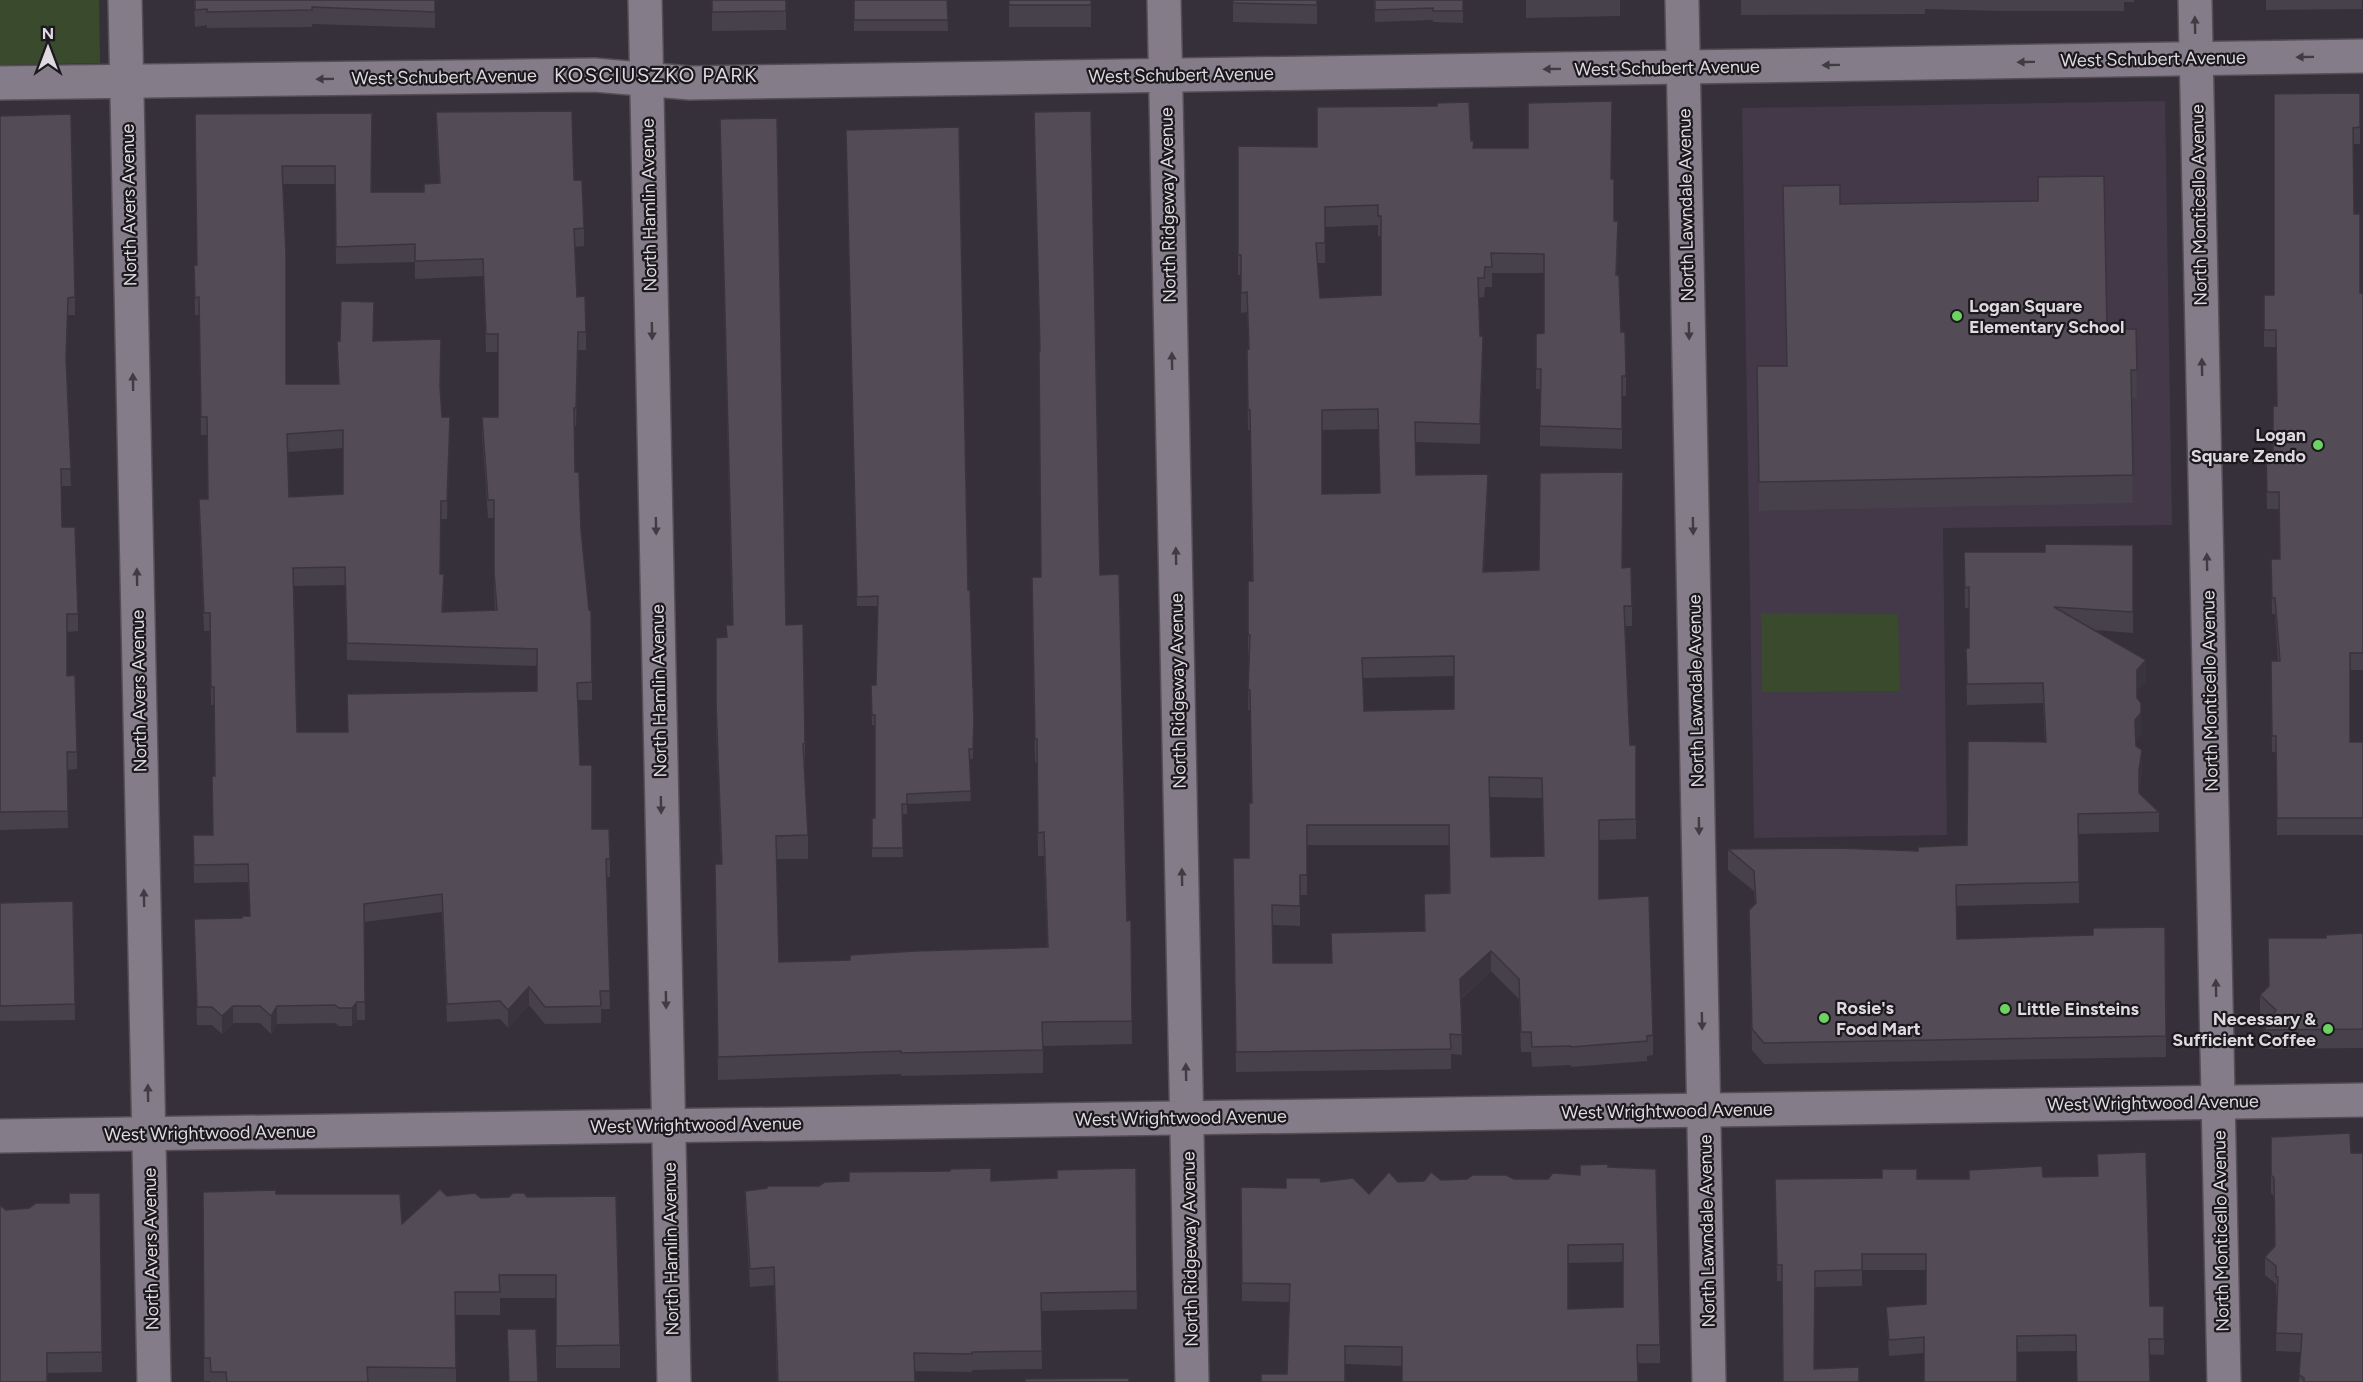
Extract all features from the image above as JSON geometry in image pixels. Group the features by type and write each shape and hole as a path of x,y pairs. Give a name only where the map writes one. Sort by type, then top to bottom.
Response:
{"street":[{"name":"North Avers Avenue","path":"124,0 154,1382"},
{"name":"North Hamlin Avenue","path":"645,0 674,1382"},
{"name":"North Ridgeway Avenue","path":"1164,0 1192,1382"},
{"name":"North Lawndale Avenue","path":"1682,0 1710,1382"},
{"name":"North Monticello Avenue","path":"2195,0 2224,1382"},
{"name":"West Schubert Avenue","path":"0,83 594,75 690,83 2363,56"},
{"name":"West Wrightwood Avenue","path":"0,1136 2363,1100"}],"shaded area":[{"name":"Logan Square Elementary School","path":"2165,101 2172,525 1943,528 1947,835 1754,838 1742,108"}],"green space":[{"path":"0,0 99,0 100,63 0,65"},
{"path":"1761,613 1898,614 1900,691 1762,692"}],"building":[{"path":"195,0 435,0 435,12 312,7 312,10 207,12 207,9 195,10"},
{"path":"712,0 786,0 786,11 712,12"},
{"path":"854,0 947,0 948,20 854,20"},
{"path":"1009,0 1091,0 1091,5 1009,5"},
{"path":"1233,0 1317,0 1317,5 1233,3"},
{"path":"1375,0 1463,0 1463,11 1433,11 1433,8 1375,10"},
{"path":"2360,93 2360,127 2353,128 2354,214 2360,214 2360,293 2363,293 2363,653 2350,653 2350,742 2363,742 2363,818 2277,818 2276,736 2272,736 2271,661 2280,661 2275,598 2272,598 2271,559 2280,559 2279,492 2267,492 2266,458 2273,457 2273,406 2277,406 2276,330 2264,330 2264,295 2274,295 2274,94"},
{"path":"1612,101 1611,179 1614,179 1614,221 1618,221 1616,275 1619,275 1621,332 1625,332 1626,376 1622,376 1622,429 1540,426 1541,369 1536,369 1536,334 1544,333 1544,254 1491,253 1492,267 1485,267 1484,278 1478,278 1480,336 1483,336 1480,424 1415,422 1416,475 1488,474 1483,572 1539,570 1540,473 1623,472 1622,568 1631,567 1632,606 1624,606 1630,745 1636,745 1636,819 1599,820 1599,899 1649,896 1653,1035 1647,1036 1647,1041 1571,1047 1532,1047 1531,1032 1521,1032 1519,979 1491,951 1460,979 1462,1035 1450,1034 1451,1049 1236,1052 1233,858 1249,858 1249,803 1252,803 1250,690 1248,690 1250,635 1248,635 1248,581 1253,581 1250,410 1248,410 1247,349 1249,349 1247,292 1241,293 1241,255 1238,255 1238,146 1317,147 1317,107 1437,106 1437,103 1469,102 1473,148 1528,148 1528,103","holes":["1378,205 1378,216 1381,216 1381,295 1320,298 1316,243 1325,243 1325,207","1378,409 1380,493 1322,494 1322,410","1454,656 1454,709 1364,711 1362,658","1489,777 1542,778 1544,856 1491,857","1307,825 1449,825 1450,893 1424,894 1425,931 1331,933 1332,963 1273,963 1272,905 1300,906 1300,875 1307,875"]},
{"path":"572,111 574,180 582,180 584,228 574,229 577,297 585,296 586,332 578,332 576,408 574,408 575,472 579,472 581,530 589,610 591,610 592,682 577,683 580,765 592,765 592,829 609,829 610,859 606,859 610,991 600,991 601,1006 545,1007 529,987 508,1010 500,1001 447,1004 442,894 364,904 365,1002 357,1002 352,1008 339,1008 335,1005 277,1006 271,1016 260,1006 233,1006 222,1016 212,1007 197,1007 194,919 250,916 248,864 194,865 193,835 213,835 212,776 215,776 210,613 204,613 199,499 208,499 207,417 201,417 199,297 195,298 194,265 197,265 195,114 372,113 371,192 424,192 424,184 440,183 436,112","holes":["282,166 335,166 336,247 415,244 415,261 483,259 486,334 498,334 498,417 482,417 488,500 494,500 494,572 497,610 442,612 444,574 440,574 441,501 447,501 450,417 442,417 441,339 373,341 374,302 341,301 340,341 337,341 339,384 286,384 286,254","343,430 343,494 289,497 287,434","345,567 347,643 537,649 537,691 347,694 348,732 297,732 293,568"]},
{"path":"1091,111 1100,575 1119,574 1127,921 1131,920 1132,1021 1042,1022 1043,1050 901,1053 901,1051 718,1057 715,864 722,864 716,638 727,637 726,625 733,625 720,119 777,118 786,625 803,624 805,743 803,744 808,835 776,836 779,962 850,960 850,955 916,951 1048,947 1044,832 1038,833 1032,577 1041,577 1040,351 1034,112"},
{"path":"71,114 75,297 68,298 66,358 71,469 61,469 62,527 75,527 78,614 67,614 67,676 75,675 77,752 67,752 68,811 0,812 0,116"},
{"path":"959,127 968,590 970,590 974,720 973,749 969,749 971,791 907,794 907,804 902,804 903,848 872,848 872,818 875,818 875,715 872,715 871,685 876,685 878,596 857,597 846,130"},
{"path":"2104,176 2107,329 2136,329 2137,370 2131,370 2133,475 1759,482 1757,366 1787,366 1783,186 1840,185 1840,204 2038,201 2038,177"},
{"path":"2045,544 2133,545 2133,612 2054,607 2146,660 2137,670 2137,698 2141,703 2141,713 2135,720 2136,746 2142,750 2139,793 2159,812 2078,814 2079,882 1956,885 1957,939 2093,935 2093,928 2165,927 2166,1036 1764,1043 1752,1029 1749,910 1756,903 1754,871 1728,849 1837,848 1918,851 1918,847 1967,845 1968,741 2046,742 2043,683 1967,684 1969,587 1965,588 1964,552 2045,552"},
{"path":"73,901 75,1004 0,1006 0,903"},
{"path":"2363,933 2363,1029 2264,1030 2276,1010 2260,995 2269,986 2268,938 2326,938 2326,935"},
{"path":"2350,1133 2351,1153 2363,1153 2363,1382 2304,1382 2304,1378 2299,1375 2302,1334 2276,1333 2278,1277 2276,1277 2276,1266 2265,1257 2275,1246 2271,1137"},
{"path":"2146,1152 2150,1306 2164,1306 2164,1339 2149,1339 2150,1382 2077,1382 2076,1335 2017,1336 2017,1382 1924,1382 1924,1337 1889,1340 1886,1307 1926,1304 1926,1254 1862,1254 1862,1270 1815,1271 1814,1369 1859,1367 1859,1382 1783,1382 1782,1265 1777,1265 1775,1179 1882,1178 1882,1169 1917,1169 1917,1179 1969,1179 1969,1170 2042,1166 2043,1177 2098,1176 2097,1154"},
{"path":"1608,1164 1608,1167 1656,1169 1660,1345 1637,1345 1638,1382 1402,1382 1402,1347 1345,1346 1345,1382 1261,1382 1261,1374 1287,1374 1290,1284 1242,1283 1241,1187 1286,1188 1286,1178 1320,1178 1321,1182 1353,1178 1369,1194 1389,1172 1398,1182 1424,1181 1431,1172 1441,1180 1467,1179 1473,1175 1506,1175 1514,1179 1548,1179 1553,1173 1580,1175 1580,1165","holes":["1623,1244 1623,1307 1568,1309 1568,1245"]},
{"path":"991,1168 991,1181 1057,1178 1057,1170 1136,1168 1137,1291 1041,1293 1042,1351 972,1352 972,1354 914,1353 915,1382 778,1382 774,1267 750,1269 745,1191 767,1188 767,1186 819,1186 825,1182 849,1181 849,1172 950,1171 950,1169"},
{"path":"440,1189 447,1196 475,1193 481,1198 509,1197 513,1193 524,1193 527,1197 616,1196 620,1345 556,1346 556,1275 499,1275 500,1292 455,1292 456,1368 367,1367 368,1382 227,1382 226,1372 211,1372 210,1358 204,1358 203,1192 276,1190 276,1194 400,1194 402,1224"},
{"path":"69,1193 100,1193 102,1352 47,1353 47,1382 0,1382 0,1205 6,1210 29,1208 36,1203 69,1203"},
{"path":"507,1329 536,1329 538,1382 509,1382"},
{"path":"1129,1378 1129,1382 1025,1382 1025,1379"}],"place":[{"name":"Logan Square Elementary School","path":"1957,316"},
{"name":"Logan Square Zendo","path":"2318,445"},
{"name":"Little Einsteins","path":"2005,1009"},
{"name":"Rosie's Food Mart","path":"1824,1018"},
{"name":"Necessary & Sufficient Coffee","path":"2328,1029"}],"district":[{"name":"KOSCIUSZKO PARK","path":"656,75"}]}
